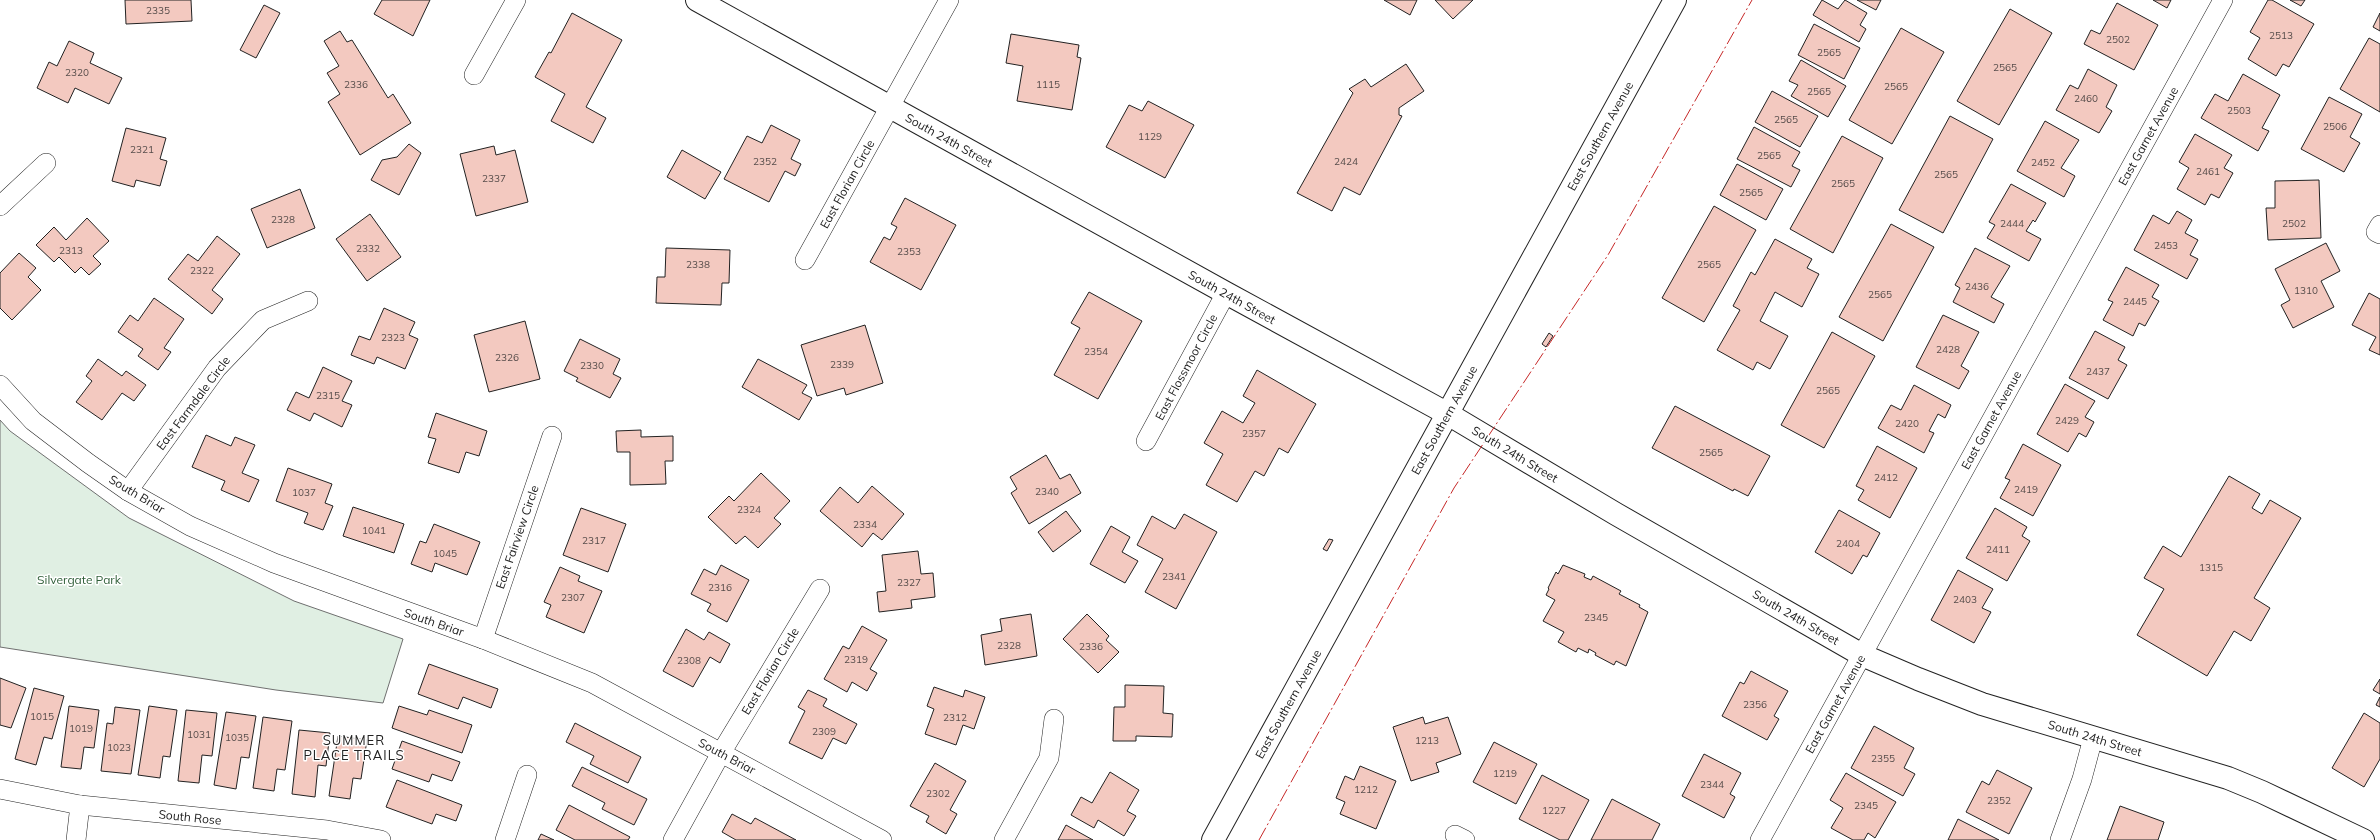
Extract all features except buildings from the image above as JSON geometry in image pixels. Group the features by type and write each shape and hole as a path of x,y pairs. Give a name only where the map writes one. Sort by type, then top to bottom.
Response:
{"street":[{"path":"474,75 516,0"},
{"name":"South 24th Street","path":"697,0 1226,294 1448,414 1622,518 1862,655 1982,704 2228,778 2262,792 2363,840"},
{"name":"East Florian Circle","path":"805,260 949,0"},
{"name":"East Southern Avenue","path":"1213,840 1674,0"},
{"name":"East Garnet Avenue","path":"1760,840 2223,0"},
{"path":"0,206 46,163"},
{"name":"East Flossmoor Circle","path":"1146,441 1226,294"},
{"name":"East Farmdale Circle","path":"128,491 217,368 263,320 308,301"},
{"name":"South Briar","path":"0,385 33,421 128,491 190,526 274,563 482,639 592,683 882,840"},
{"name":"East Fairview Circle","path":"482,639 552,436"},
{"name":"East Florian Circle","path":"673,840 721,753 820,589"},
{"path":"1004,840 1050,758 1054,719"},
{"path":"2060,840 2082,779 2093,738"},
{"path":"505,840 527,775"},
{"name":"South Rose","path":"0,789 80,805 326,835 381,840"},
{"path":"76,840 80,805"}],"green space":[{"name":"Silvergate Park","path":"0,420 10,431 129,518 294,601 403,639 383,703 276,690 0,647"}],"power":[{"path":"1259,840 1454,488 1608,255 1752,0"}],"district":[{"name":"SUMMER PLACE TRAILS","path":"354,748"}]}
